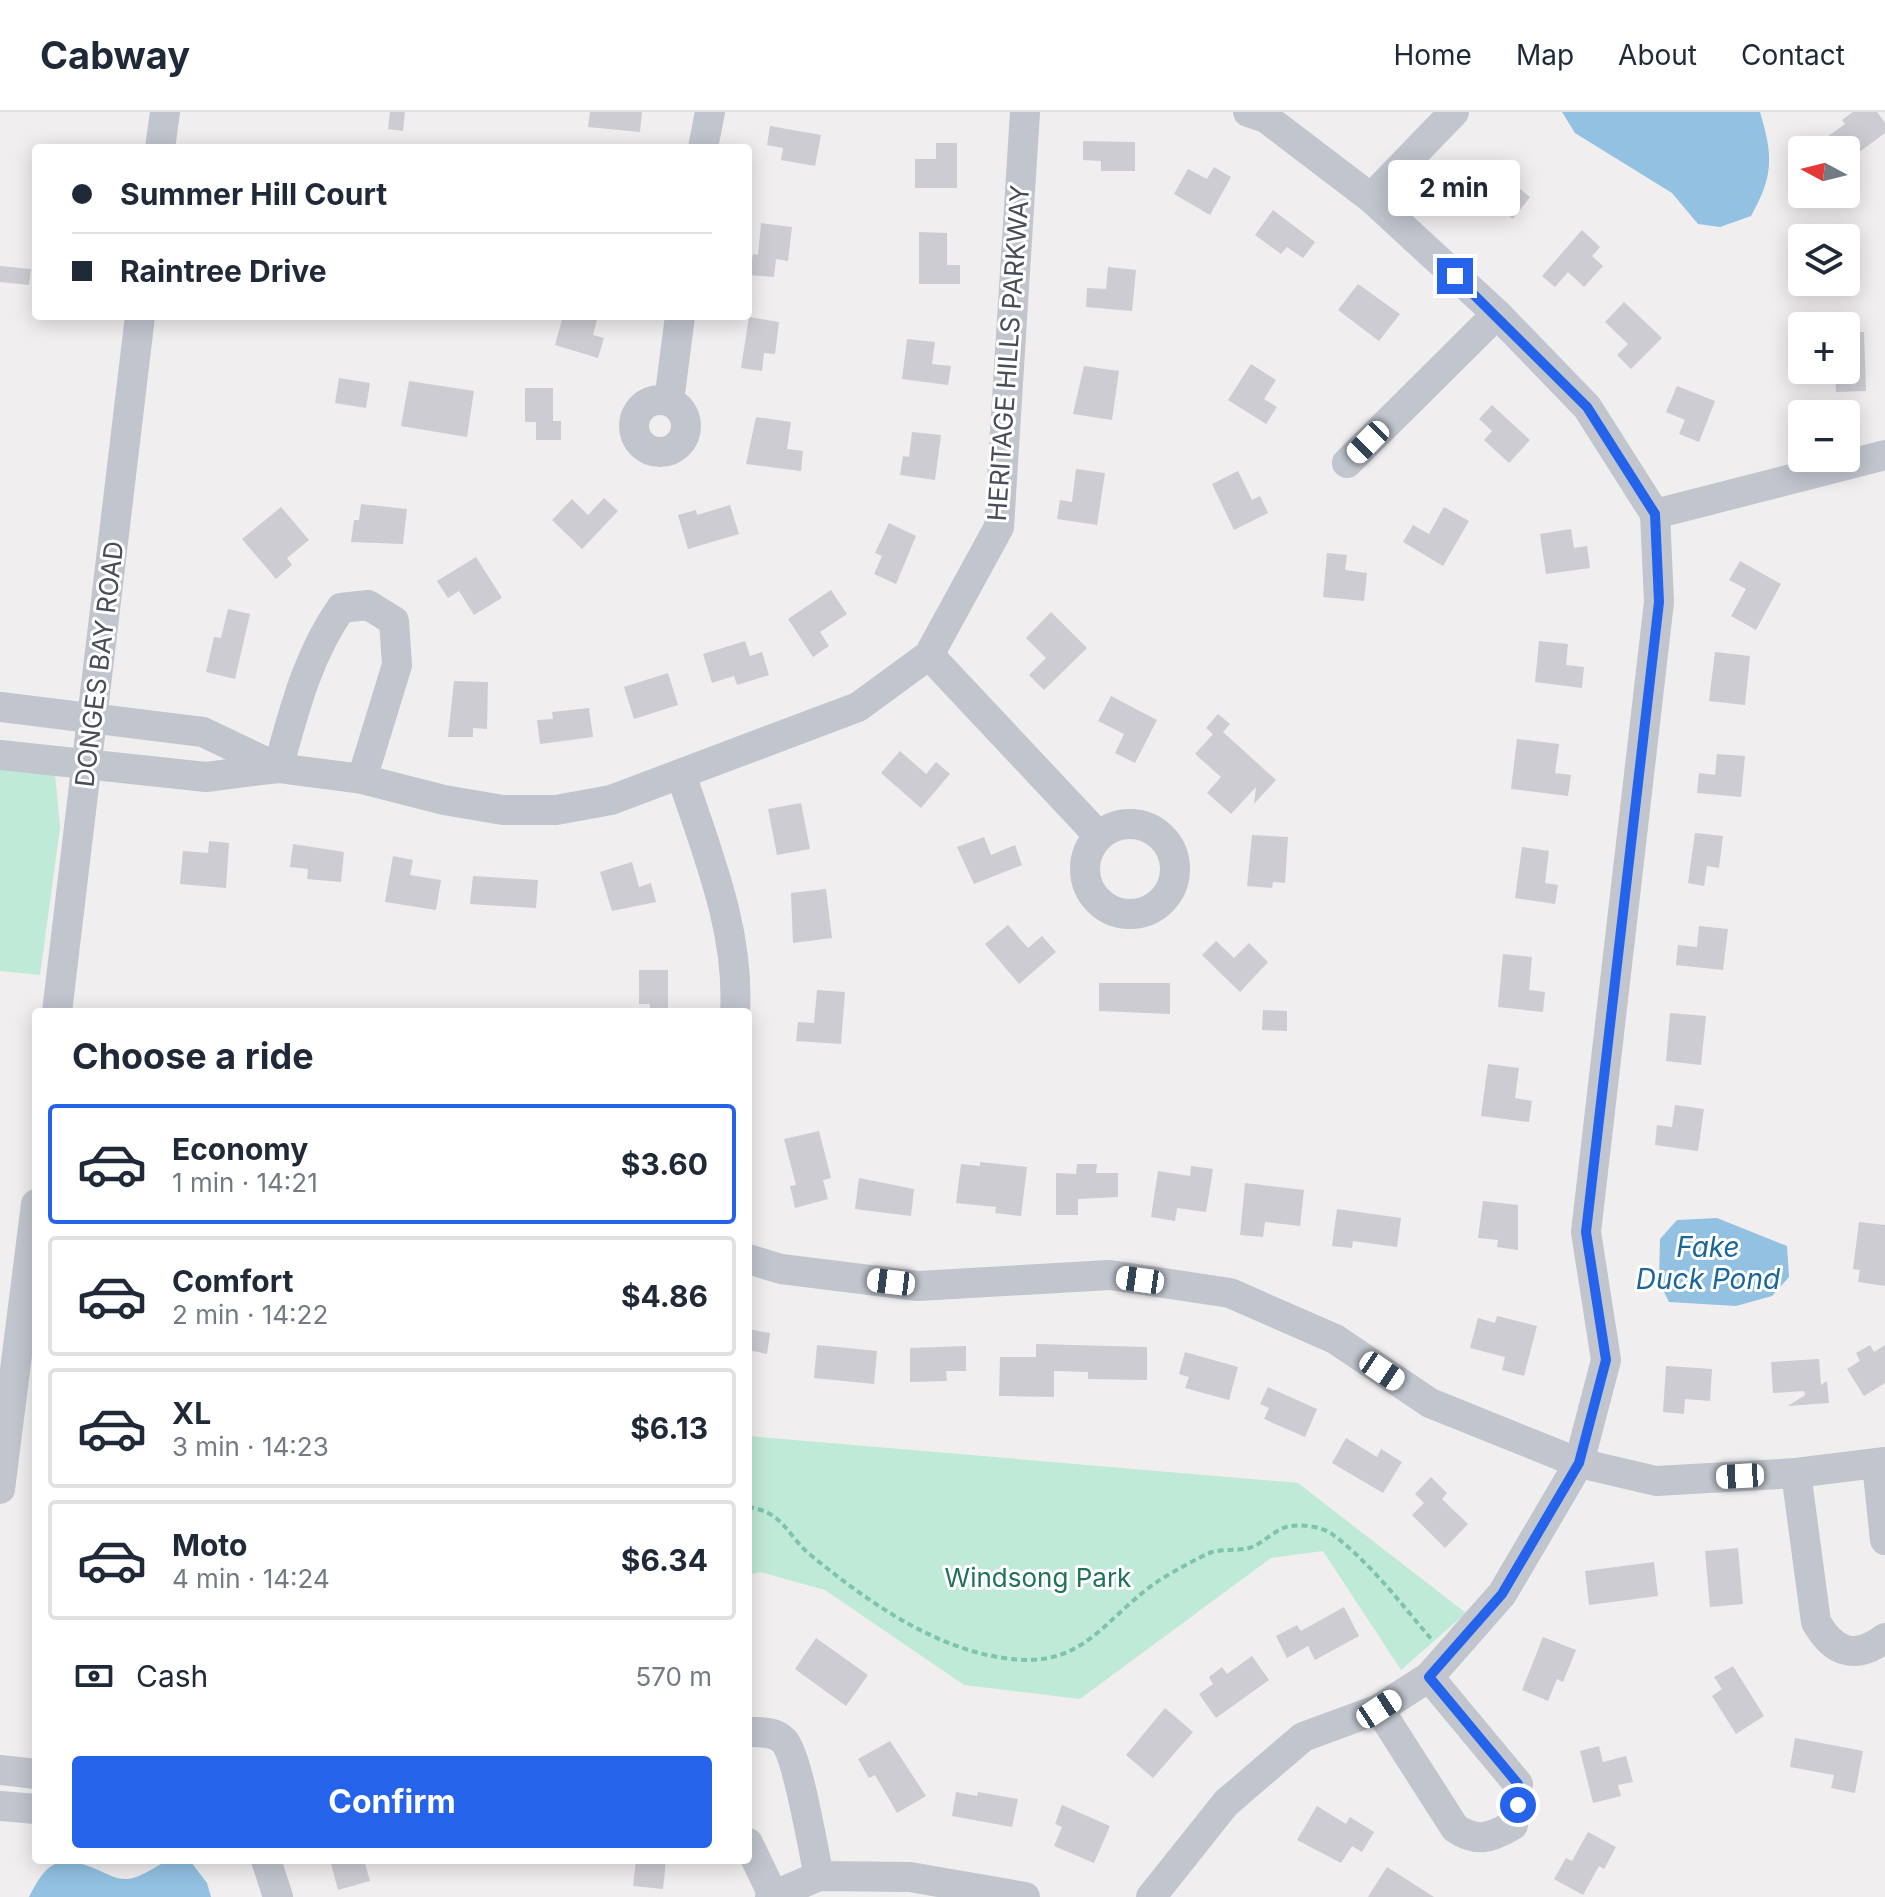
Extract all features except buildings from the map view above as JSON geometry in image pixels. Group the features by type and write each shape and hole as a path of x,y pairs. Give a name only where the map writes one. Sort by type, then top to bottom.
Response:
{"street":[{"path":"161,144 165,112"},
{"path":"704,144 710,112"},
{"name":"HERITAGE HILLS PARKWAY","path":"0,755 87,767 206,777 278,768 362,779 503,810 556,810 611,800 858,707 929,655 999,527 1025,112"},
{"path":"1151,1897 1226,1803 1303,1737 1379,1709 1438,1667 1502,1594 1579,1463 1606,1360 1586,1232 1659,602 1655,514 1587,407 1497,314 1371,198 1266,118 1248,112"},
{"path":"1371,198 1454,112"},
{"path":"1347,463 1497,314"},
{"name":"DONGES BAY ROAD","path":"57,1008 140,320"},
{"path":"669,401 679,320"},
{"path":"1655,514 1885,455"},
{"path":"278,768 307,667 323,633 341,608 368,605 394,621 397,665 362,779"},
{"path":"929,655 1099,836"},
{"name":"HERITAGE HILLS PARKWAY","path":"0,707 203,732 278,768"},
{"path":"681,774 725,908 737,992 735,1008"},
{"path":"0,1489 32,1236"},
{"path":"752,1260 781,1269 918,1286 1110,1275 1230,1293 1335,1339 1430,1403 1579,1463 1656,1481 1796,1473 1881,1463 1885,1540"},
{"path":"1796,1473 1816,1622 1828,1642 1847,1651 1871,1649 1885,1638"},
{"path":"1379,1709 1455,1828 1470,1839 1493,1838 1513,1825 1518,1784 1438,1667"},
{"path":"752,1732 766,1731 784,1740 793,1760 819,1876"},
{"path":"0,1770 32,1774"},
{"path":"0,1806 32,1809"},
{"path":"752,1852 772,1896 819,1876 910,1877 1025,1897"},
{"path":"267,1864 278,1897"}],"path":[{"path":"752,1508 766,1510 787,1527 807,1552 841,1579 943,1642 1000,1658 1033,1662 1090,1641 1155,1582 1211,1552 1249,1548 1287,1526 1308,1526 1330,1533 1392,1593 1438,1667"}],"green space":[{"path":"0,767 55,773 60,828 40,975 0,971"},
{"name":"Windsong Park","path":"752,1436 1298,1483 1466,1613 1401,1670 1323,1551 1271,1558 1080,1699 964,1685 825,1590 760,1572 752,1574"}],"water":[{"path":"1562,112 1760,112 1769,165 1759,202 1751,216 1720,227 1698,224 1672,193 1575,133"},
{"name":"Fake Duck Pond","path":"1717,1218 1787,1246 1789,1277 1772,1296 1736,1306 1669,1302 1659,1282 1660,1239 1677,1220"},
{"path":"56,1864 81,1864 116,1878 128,1879 162,1864 193,1864 207,1883 211,1897 29,1897 42,1875"}],"route":[{"path":"1455,276 1497,314 1587,407 1655,514 1658,573 1659,602 1586,1232 1606,1360 1579,1463 1502,1594 1429,1677 1518,1784 1518,1805"}]}
